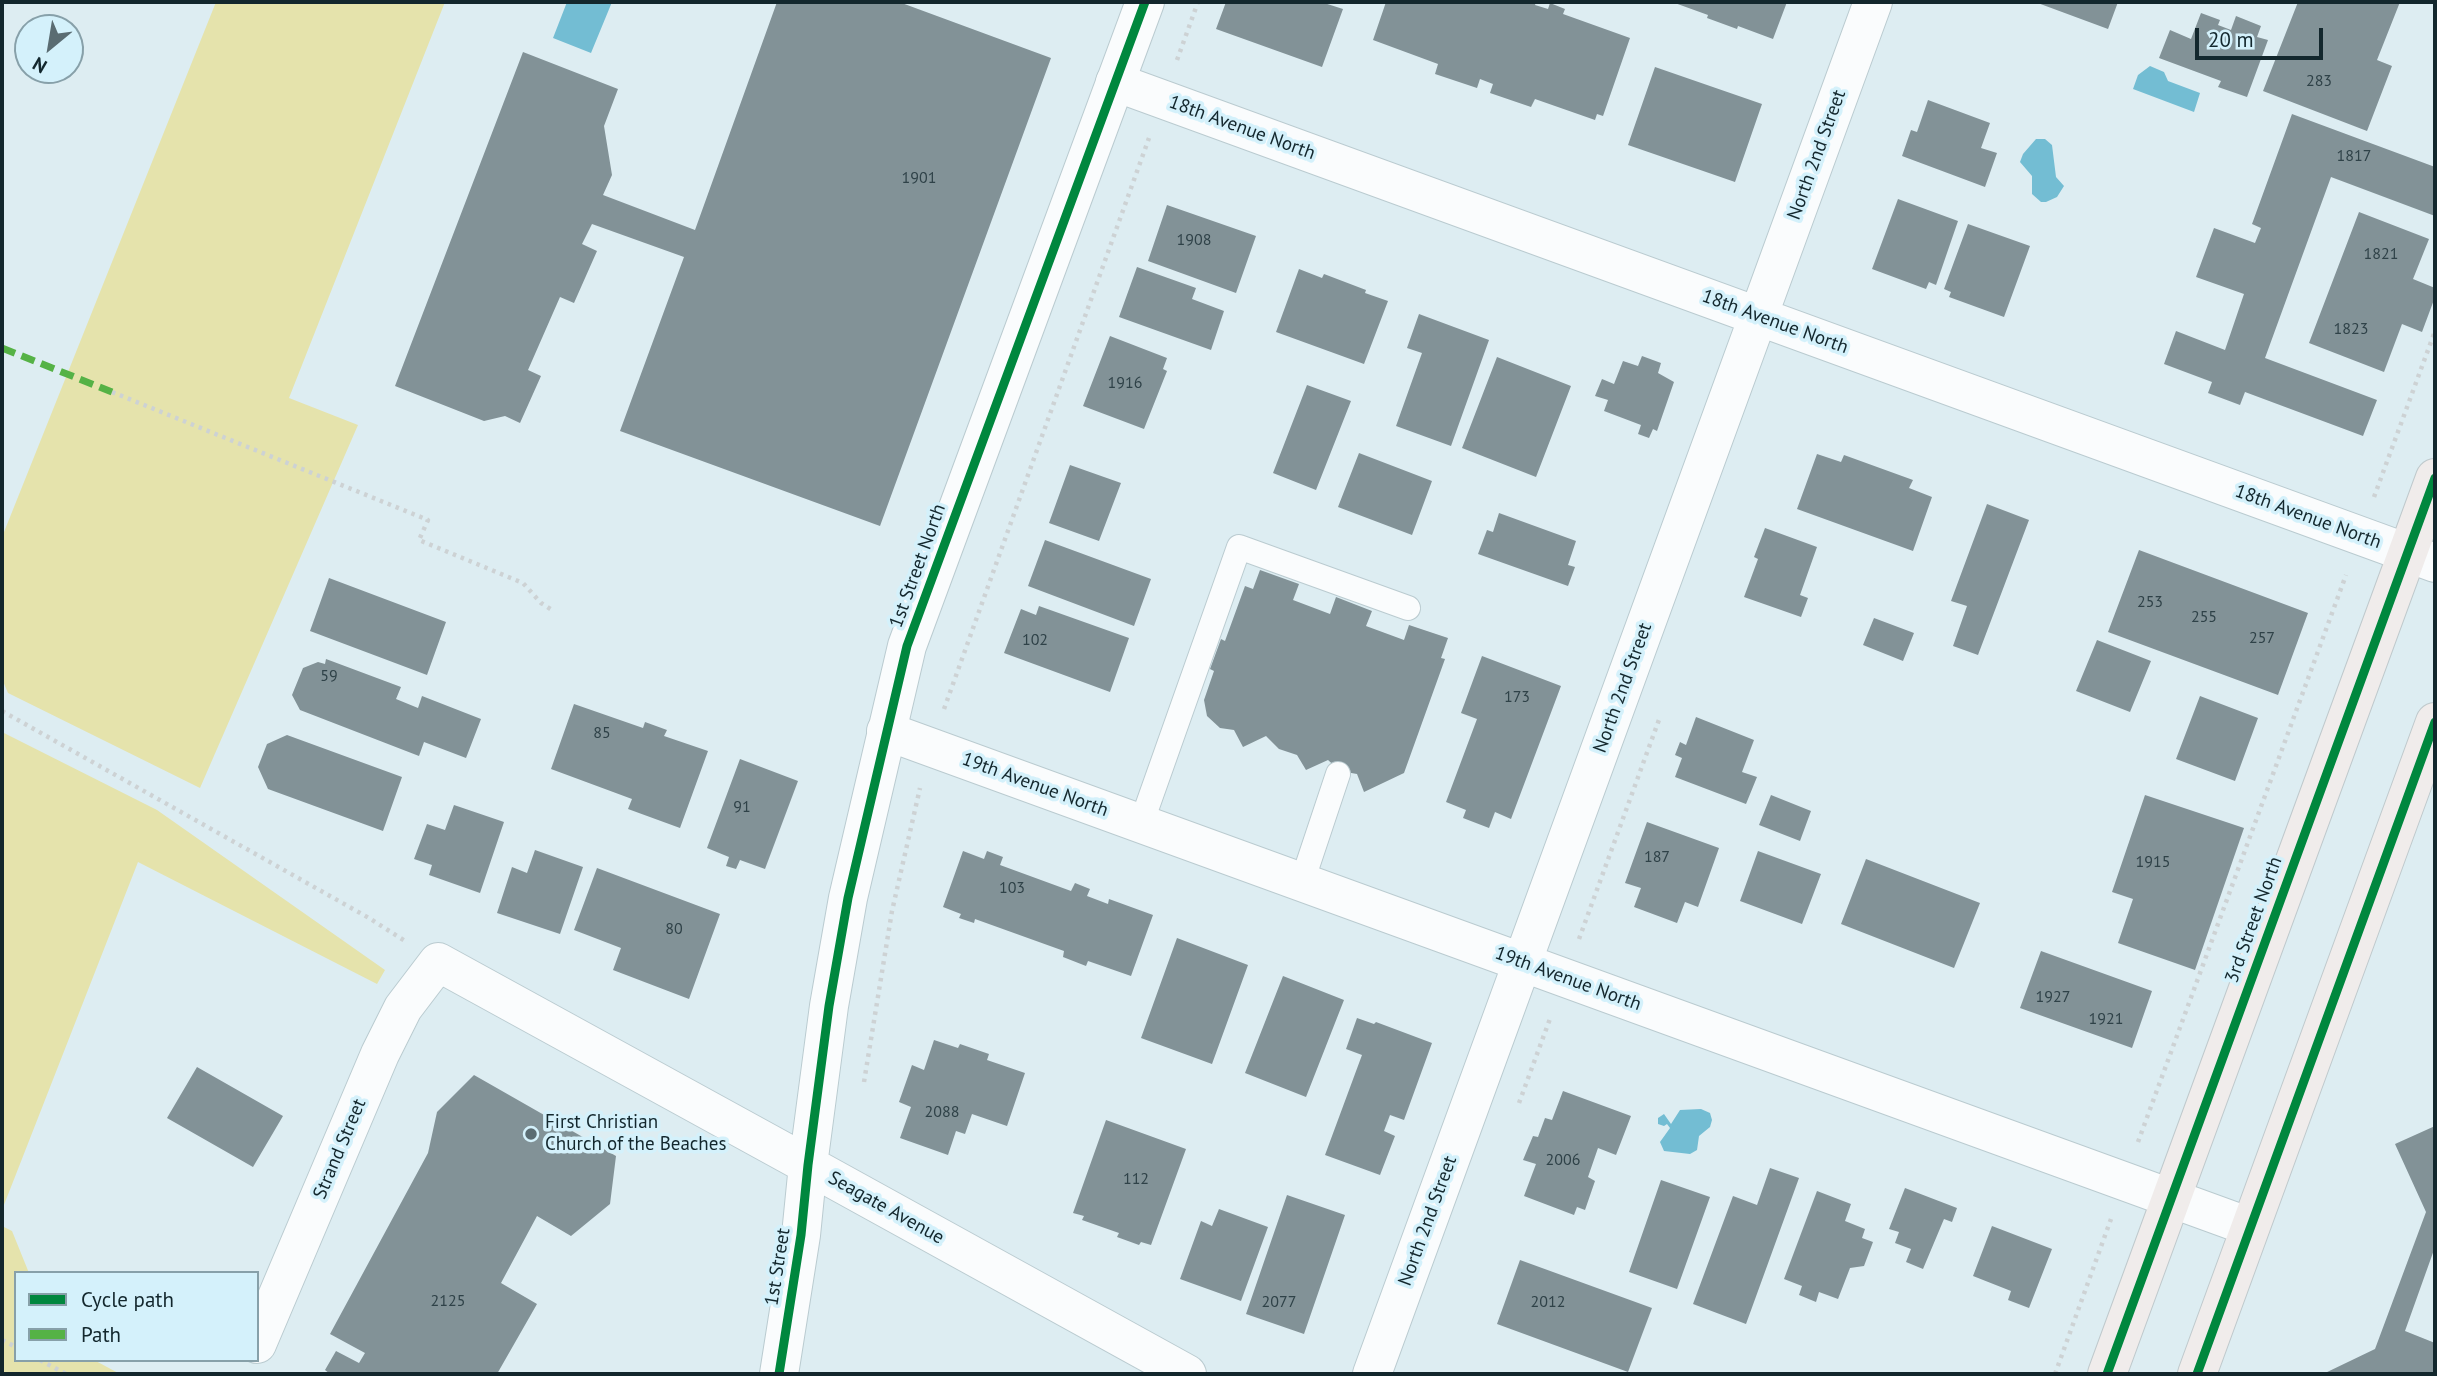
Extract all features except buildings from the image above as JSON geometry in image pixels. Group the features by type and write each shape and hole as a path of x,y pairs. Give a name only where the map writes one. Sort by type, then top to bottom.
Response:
{"main road":[{"name":"3rd Street North","path":"2107,1374 2170,1199 2422,559 2435,478"},
{"path":"2197,1374 2435,722"}],"street":[{"name":"1st Street North","path":"808,1165 829,1006 848,898 907,646 1145,2"},
{"name":"North 2nd Street","path":"1372,1374 1873,2"},
{"name":"18th Avenue North","path":"1115,82 2422,559"},
{"name":"19th Avenue North","path":"886,731 2250,1227"},
{"name":"Seagate Avenue","path":"438,962 1187,1374"},
{"name":"Strand Street","path":"259,1339 380,1054 403,1008 438,962"},
{"name":"1st Street","path":"779,1374 802,1235 808,1165"}],"lane":[{"path":"1142,824 1239,547 1408,608"},
{"path":"1302,882 1338,774"}],"path":[{"path":"862,1094 892,911 932,748 951,687 1198,2"},
{"path":"2055,1374 2435,331"},
{"path":"112,393 406,509 428,520 419,540 523,583 541,603 552,610"},
{"path":"2,711 369,918 438,962"},
{"path":"44,1362 66,1374"}],"shaded area":[{"path":"216,2 445,2 289,398 358,425 200,788 8,693 2,679 2,537"},
{"path":"2,732 157,810 385,970 377,984 138,862 2,1210"},
{"path":"2,1226 12,1231 28,1271 14,1271 14,1362 98,1362 120,1374 2,1374"}],"water":[{"path":"567,2 612,2 591,53 553,38"},
{"path":"2150,66 2164,72 2168,81 2200,93 2194,112 2133,89 2138,75"},
{"path":"2036,139 2045,139 2052,145 2056,177 2064,186 2057,197 2046,202 2041,202 2032,194 2032,176 2020,162 2023,154"},
{"path":"1701,1109 1710,1113 1712,1120 1710,1127 1699,1136 1697,1150 1690,1154 1664,1151 1660,1142 1670,1128 1667,1124 1658,1124 1658,1118 1664,1114 1671,1124 1680,1110"}],"marked path":[{"path":"2,348 112,392"}],"cycle path":[{"path":"779,1374 801,1235 829,1006 848,898 907,646 1145,2"},
{"path":"2107,1374 2435,478"},
{"path":"2197,1374 2435,722"}],"place":[{"name":"First Christian Church of the Beaches","path":"531,1134"}]}
